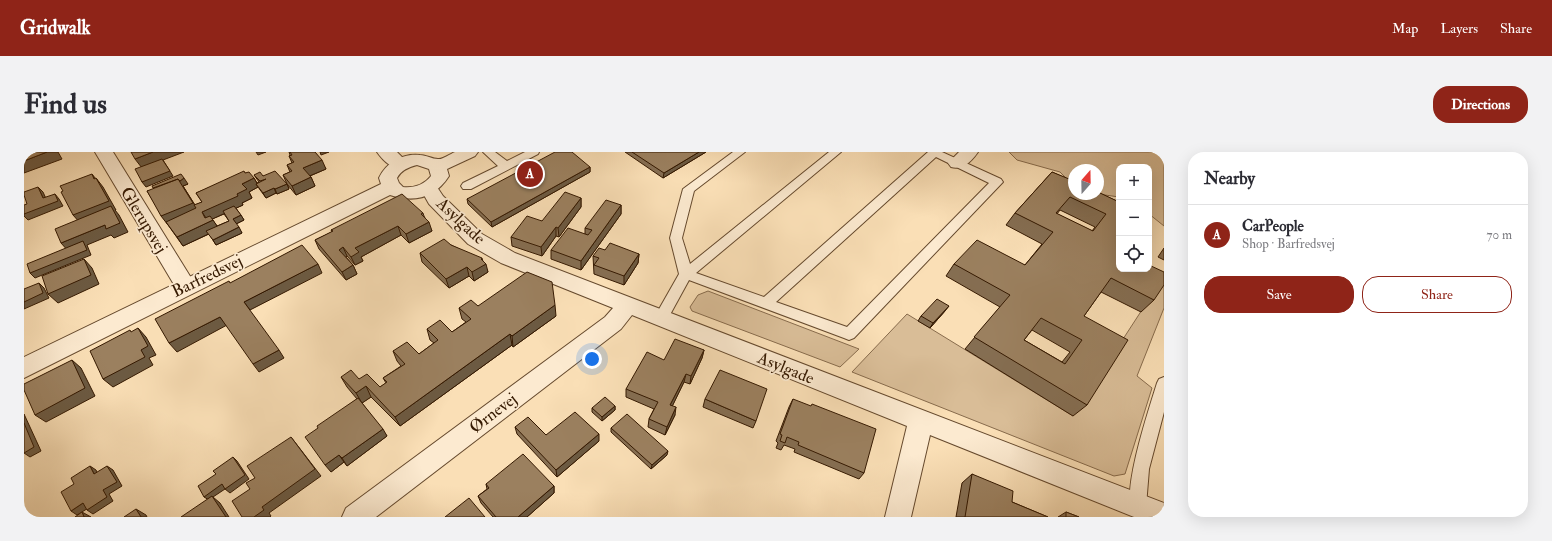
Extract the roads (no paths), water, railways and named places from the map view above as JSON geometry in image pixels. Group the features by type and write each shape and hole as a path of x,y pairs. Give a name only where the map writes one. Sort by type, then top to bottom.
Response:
{"street":[{"name":"Glerupsvej","path":"104,152 186,287"},
{"path":"386,152 400,164"},
{"path":"437,167 469,152"},
{"path":"417,160 432,163 437,167 440,176 438,180 429,188 421,191 408,193 397,190 391,187 388,178 390,173 400,164 417,160"},
{"name":"Barfredsvej","path":"24,368 391,187"},
{"name":"Asylgade","path":"429,188 436,200 475,239 508,258 1164,516"},
{"name":"Ørnevej","path":"356,517 613,322 627,306"},
{"path":"898,517 921,420"}],"lane":[{"path":"488,152 506,166"},
{"path":"467,186 534,152"},
{"path":"661,318 686,274 836,152"},
{"path":"686,274 849,334 997,182 963,158 934,152 766,303"},
{"path":"686,274 676,238 689,189 734,153"},
{"path":"1138,506 1141,469 1164,383"}],"place":[{"name":"CarPeople","path":"530,174"}]}
